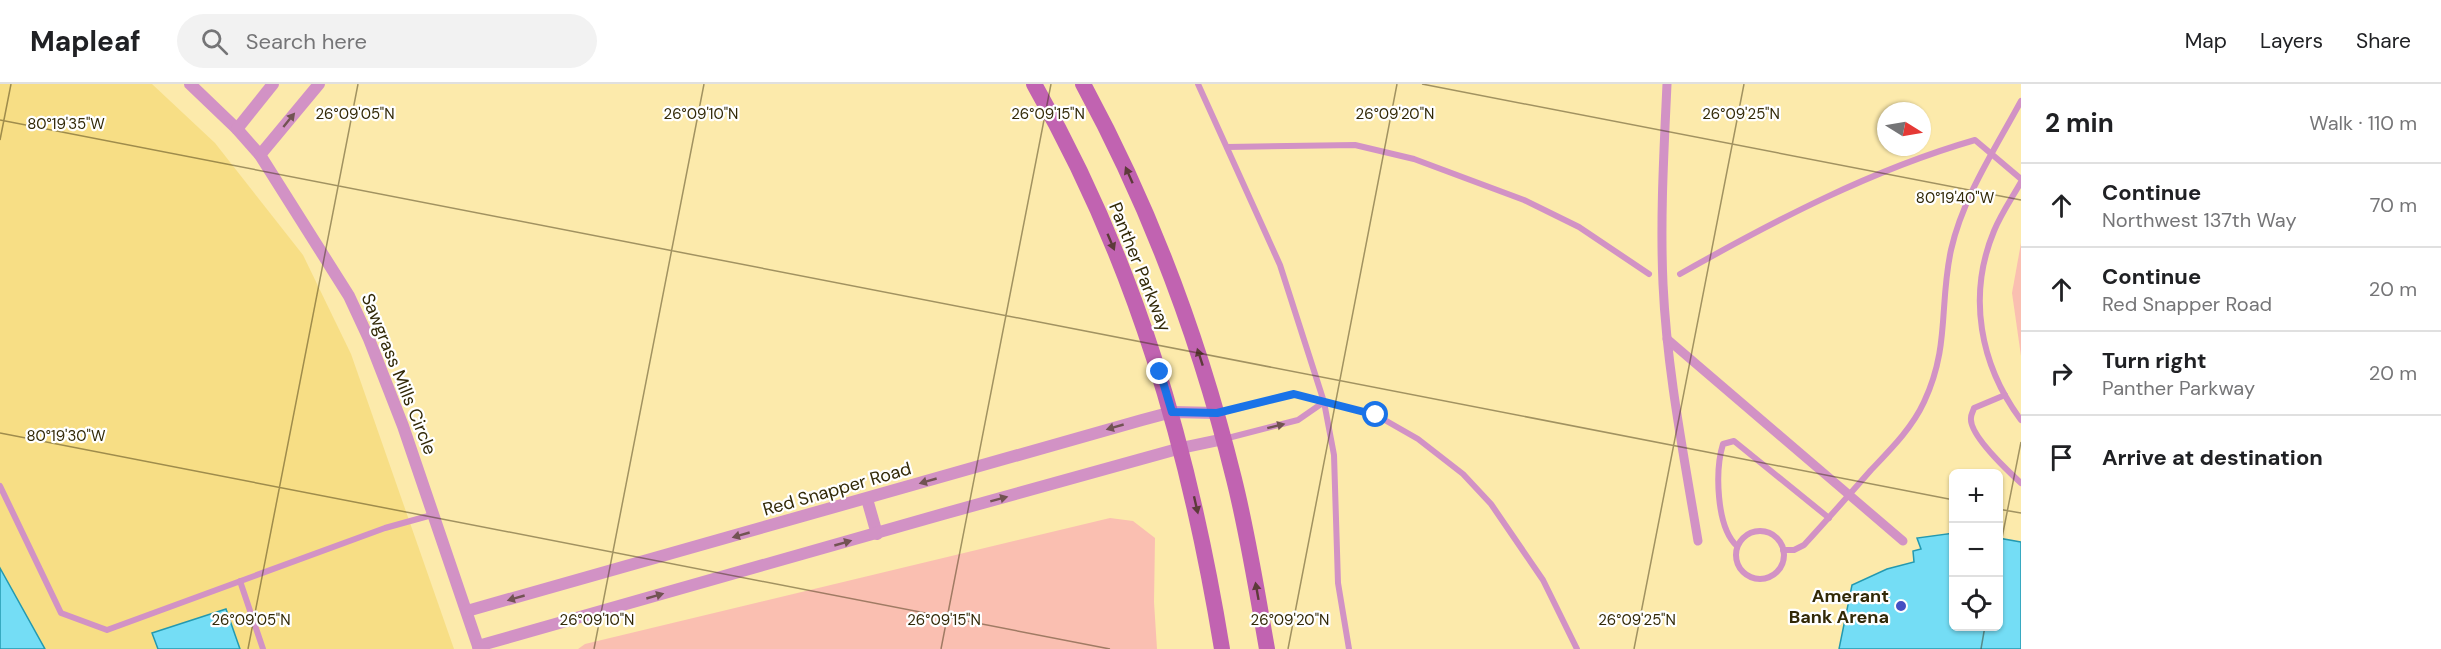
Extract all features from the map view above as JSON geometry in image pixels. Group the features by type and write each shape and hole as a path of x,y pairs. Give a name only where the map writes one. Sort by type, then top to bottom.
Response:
{"main road":[{"name":"Panther Parkway","path":"1034,84 1069,149 1139,311 1182,448 1201,530 1222,649"},
{"name":"Panther Parkway","path":"1083,84 1119,152 1156,235 1192,332 1217,413 1246,531 1267,649"}],"street":[{"name":"Sawgrass Mills Circle","path":"190,84 237,129 260,155 349,296 369,339 420,472 432,515 478,647"},
{"path":"237,129 273,84"},
{"path":"260,155 319,84"},
{"path":"1667,84 1662,196 1663,284 1671,383 1698,541"},
{"path":"1667,339 1903,541"},
{"name":"Red Snapper Road","path":"467,611 1172,412 1217,413"},
{"path":"478,647 1182,448 1224,439"},
{"path":"867,499 877,534"}],"lane":[{"path":"1198,84 1280,265 1324,402 1334,455 1338,584 1349,649"},
{"path":"1783,550 1794,550 1804,545 1906,432 1920,410 1934,378 1941,351 1947,276 1956,229 1965,206 2021,101"},
{"path":"1680,274 1749,235 1807,206 1928,154 1975,140 2021,180 1994,232 1981,278 1979,319 1991,366 2005,395 2021,420"},
{"path":"1227,147 1355,145 1414,159 1532,204 1579,227 1649,274"},
{"path":"1217,413 1294,394 1376,415 1418,439 1463,474 1491,504 1516,537 1543,580 1577,649"},
{"path":"2005,395 1974,408 1971,419 1974,430 1984,445 2021,483"},
{"path":"1224,439 1298,420 1324,402"},
{"path":"1737,546 1729,539 1722,521 1718,459 1723,444 1734,441 1828,518"},
{"path":"0,486 62,613 107,630 385,528 432,515"},
{"path":"1766,531 1780,541 1783,550 1780,567 1767,578 1758,579 1750,576 1738,564 1737,546 1748,533 1766,531"},
{"path":"240,581 263,649"}],"shaded area":[{"path":"0,84 152,84 215,143 303,255 351,354 454,649 0,649"},
{"path":"2021,243 2021,356 2012,293"},
{"path":"1110,518 1133,521 1155,538 1154,602 1157,649 578,649 585,644"}],"building":[{"name":"Amerant Bank Arena","path":"1949,534 1949,631 2003,631 2003,539 2021,542 2021,649 1839,649 1852,585 1887,569 1914,562 1913,551 1921,549 1917,538"},
{"path":"0,568 45,649 0,649"},
{"path":"226,609 240,649 158,649 152,633"}],"place":[{"name":"Amerant Bank Arena","path":"1901,606"}],"route":[{"path":"1160,372 1172,412 1217,413 1294,394 1376,415"}]}
